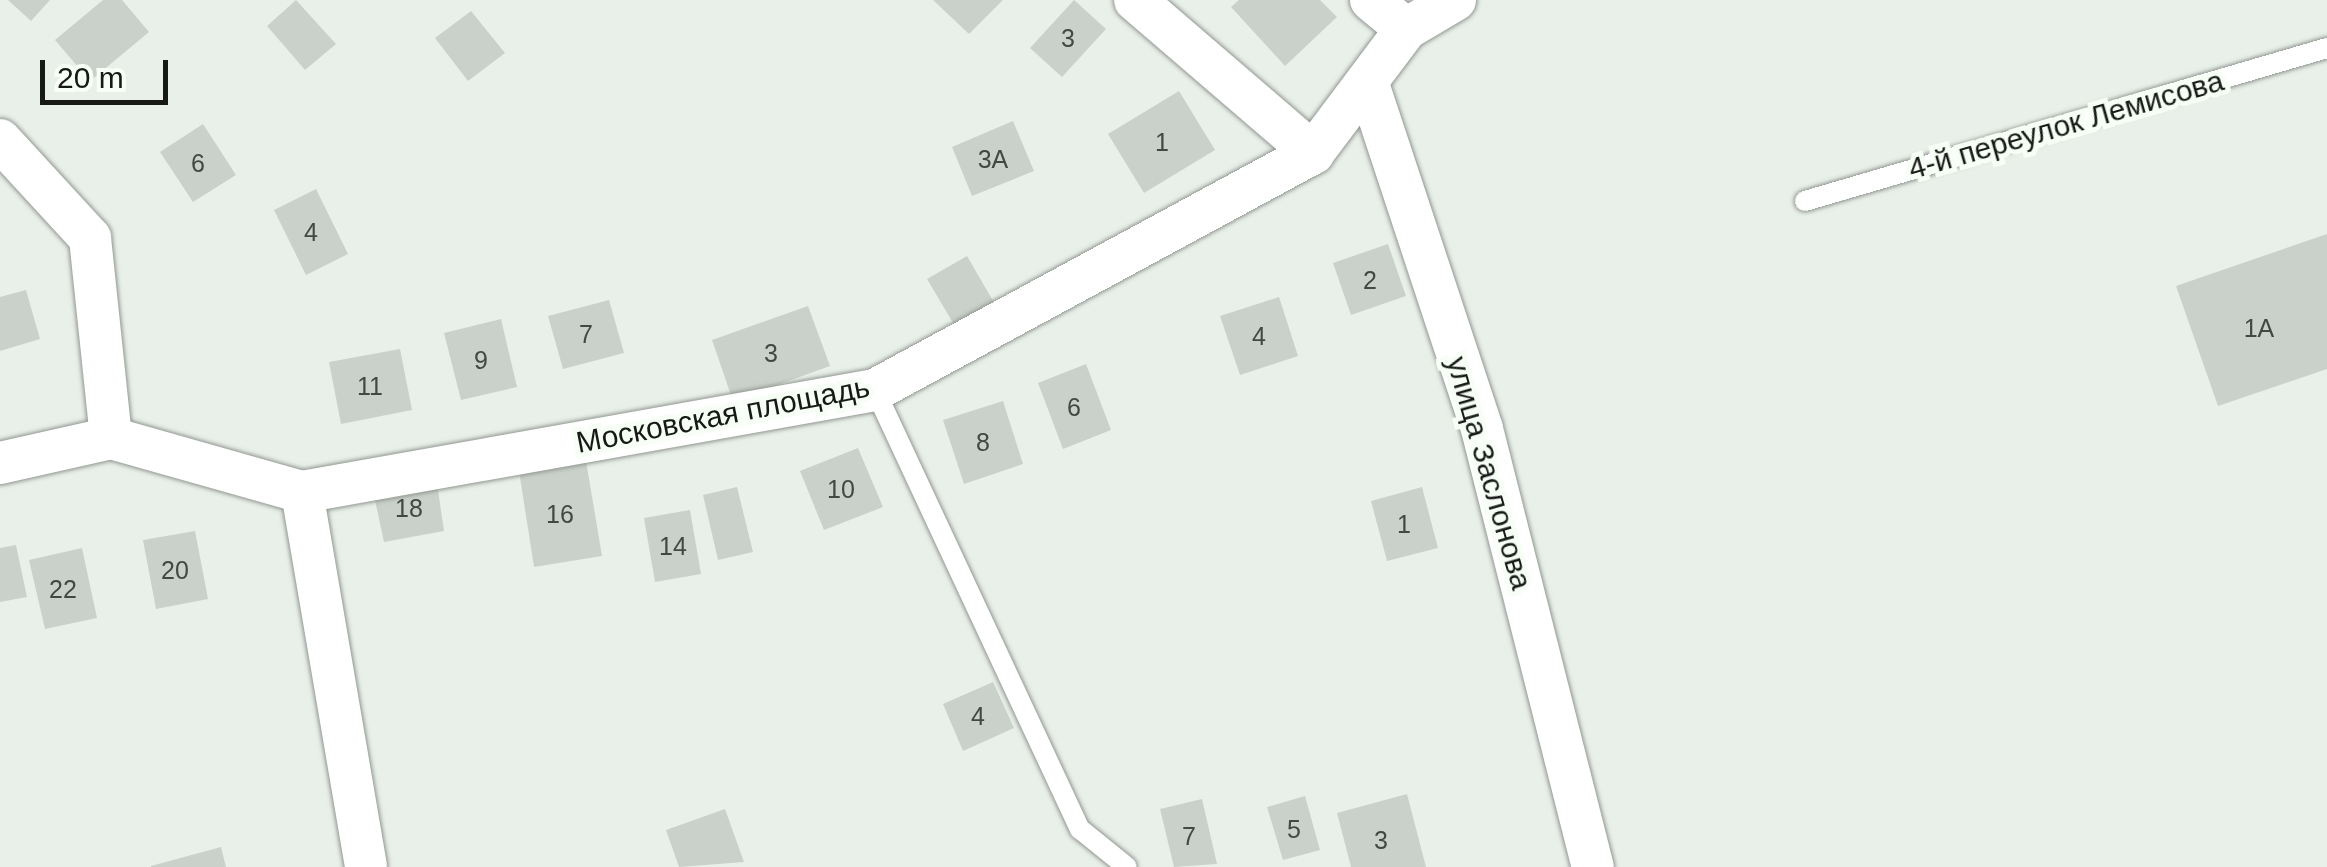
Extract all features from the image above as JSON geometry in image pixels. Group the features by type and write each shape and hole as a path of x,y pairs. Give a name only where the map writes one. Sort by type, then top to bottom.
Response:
{"street":[{"path":"1135,0 1313,153"},
{"path":"1372,0 1406,30 1455,0"},
{"name":"Московская площадь","path":"0,463 111,438 302,492 875,390 1313,153 1406,30"},
{"name":"улица Заслонова","path":"1368,84 1482,429 1593,867"},
{"path":"0,140 90,238 111,438"},
{"path":"302,492 366,867"}],"lane":[{"name":"4-й переулок Лемисова","path":"1805,201 2327,48"},
{"path":"875,390 1080,830 1127,867"}],"building":[{"path":"8,0 50,0 31,21"},
{"path":"103,0 122,0 149,32 90,81 55,40"},
{"path":"296,0 336,44 305,70 267,26"},
{"path":"933,0 1003,0 969,34"},
{"path":"1074,0 1106,29 1062,77 1030,48"},
{"path":"1239,0 1320,0 1337,17 1285,66 1231,7"},
{"path":"471,11 505,53 468,81 435,38"},
{"path":"1179,91 1215,150 1144,193 1108,134"},
{"path":"1013,121 1034,171 972,196 952,147"},
{"path":"203,124 236,175 193,202 160,152"},
{"path":"316,189 348,254 306,275 274,210"},
{"path":"2327,234 2327,369 2218,406 2176,286"},
{"path":"1388,244 1406,296 1351,315 1333,263"},
{"path":"967,256 996,306 956,328 927,279"},
{"path":"26,290 40,339 0,351 0,297"},
{"path":"1279,297 1298,356 1240,375 1220,316"},
{"path":"609,300 624,353 563,369 548,316"},
{"path":"808,306 830,366 733,401 712,340"},
{"path":"501,319 517,387 461,400 444,333"},
{"path":"400,349 412,410 341,424 329,362"},
{"path":"1086,364 1111,430 1063,449 1038,383"},
{"path":"1003,401 1023,464 964,484 943,420"},
{"path":"858,448 883,507 824,530 800,471"},
{"path":"586,461 602,556 534,567 519,471"},
{"path":"436,476 444,531 384,542 372,486"},
{"path":"737,487 753,552 718,560 703,495"},
{"path":"1422,487 1438,548 1387,561 1371,501"},
{"path":"690,510 701,574 655,582 644,518"},
{"path":"195,531 208,599 156,609 143,540"},
{"path":"16,545 27,597 0,602 0,548"},
{"path":"82,548 97,618 45,629 29,560"},
{"path":"993,682 1014,728 963,751 943,704"},
{"path":"1407,794 1426,867 1351,867 1337,813"},
{"path":"1305,796 1320,850 1283,860 1267,807"},
{"path":"1202,799 1217,864 1174,867 1160,809"},
{"path":"725,809 744,862 679,867 666,830"},
{"path":"221,847 226,867 151,867 151,866"}]}
